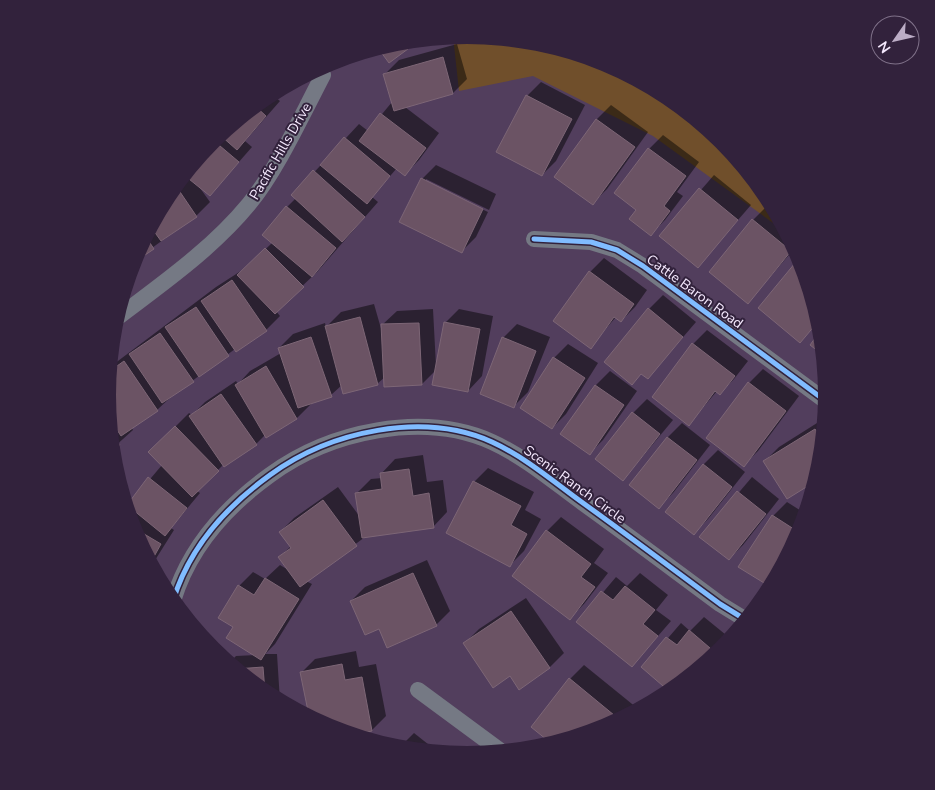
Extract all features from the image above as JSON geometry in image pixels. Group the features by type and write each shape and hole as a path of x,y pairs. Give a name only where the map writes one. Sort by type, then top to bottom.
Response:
{"street":[{"name":"Pacific Hills Drive","path":"127,310 195,258 250,202 268,176 323,75"},
{"name":"Cattle Baron Road","path":"534,239 591,242 617,250 643,266 819,396"},
{"name":"Scenic Ranch Circle","path":"177,592 186,569 217,523 237,501 280,467 330,443 370,432 414,428 470,434 513,453 720,604 740,616"},
{"path":"418,690 492,745"}],"shaded area":[{"path":"454,45 490,45 536,50 602,70 663,103 699,131 732,163 760,200 775,224 653,136 533,76 459,91"}],"building":[{"path":"408,49 389,63 383,54"},
{"path":"443,57 453,94 394,111 383,74"},
{"path":"526,95 572,119 542,176 496,152"},
{"path":"261,111 266,116 237,150 226,140"},
{"path":"380,113 426,148 405,176 359,141"},
{"path":"596,119 635,147 593,205 554,177"},
{"path":"344,137 390,176 367,204 320,165"},
{"path":"220,146 239,162 210,196 190,180"},
{"path":"648,148 686,176 664,206 670,211 651,236 629,219 636,210 614,193"},
{"path":"313,170 365,217 342,242 291,195"},
{"path":"421,178 483,209 462,253 399,222"},
{"path":"699,188 738,220 698,268 659,236"},
{"path":"180,193 197,217 161,241 156,233"},
{"path":"286,206 336,248 312,277 262,235"},
{"path":"752,219 786,247 789,254 748,304 709,272"},
{"path":"150,244 154,249 146,254"},
{"path":"265,248 304,287 275,314 237,275"},
{"path":"793,265 807,304 812,328 800,343 758,308"},
{"path":"589,271 634,304 621,322 614,317 591,349 553,321"},
{"path":"232,280 267,331 236,352 201,301"},
{"path":"196,307 229,356 199,377 165,327"},
{"path":"648,308 683,337 648,379 641,374 632,385 604,362"},
{"path":"360,317 378,385 343,394 325,326"},
{"path":"444,322 480,329 468,392 432,385"},
{"path":"419,323 422,385 384,387 381,324"},
{"path":"160,333 194,382 162,403 129,354"},
{"path":"311,337 332,397 298,408 278,348"},
{"path":"502,337 536,351 514,408 480,394"},
{"path":"814,339 816,350 810,345"},
{"path":"692,343 735,376 720,395 715,391 689,426 652,397"},
{"path":"553,357 585,378 552,429 520,408"},
{"path":"124,361 158,411 121,436 118,432 117,418 118,366"},
{"path":"266,366 297,419 266,438 235,385"},
{"path":"748,382 786,411 744,467 706,438"},
{"path":"595,385 624,405 590,455 560,434"},
{"path":"221,394 257,445 224,467 189,416"},
{"path":"632,412 660,434 623,481 595,459"},
{"path":"175,426 219,471 192,497 148,452"},
{"path":"815,429 817,432 807,487 787,499 763,461"},
{"path":"667,437 697,460 659,509 629,485"},
{"path":"703,464 732,487 694,535 665,512"},
{"path":"409,469 413,496 429,493 434,528 362,538 355,493 382,489 380,473"},
{"path":"148,477 187,508 165,536 137,513 132,498"},
{"path":"473,481 521,506 511,525 527,534 510,567 446,533"},
{"path":"737,491 766,514 729,560 699,537"},
{"path":"323,500 357,546 300,587 278,557 291,548 279,532"},
{"path":"772,515 792,528 783,550 764,583 738,567"},
{"path":"546,530 591,564 581,577 595,587 570,620 512,576"},
{"path":"145,535 161,544 155,555"},
{"path":"413,573 437,626 387,648 379,629 365,635 350,601"},
{"path":"265,578 299,599 261,660 226,638 233,627 218,618 238,585 254,595"},
{"path":"625,586 655,610 643,624 658,636 632,667 576,622 601,591 613,600"},
{"path":"511,611 550,668 519,690 510,676 493,688 463,643"},
{"path":"689,630 710,648 664,687 641,667 666,637 677,645"},
{"path":"342,664 345,680 362,677 372,731 355,728 333,720 307,707 300,672"},
{"path":"263,667 264,681 254,674 247,668"},
{"path":"569,678 613,715 580,728 544,738 531,727"}],"cycle path":[{"path":"534,239 591,242 617,250 643,266 819,396"},
{"path":"176,592 189,563 211,530 239,500 270,475 320,447 348,437 378,430 407,427 437,428 465,433 492,442 516,455 720,604 740,616"}]}
